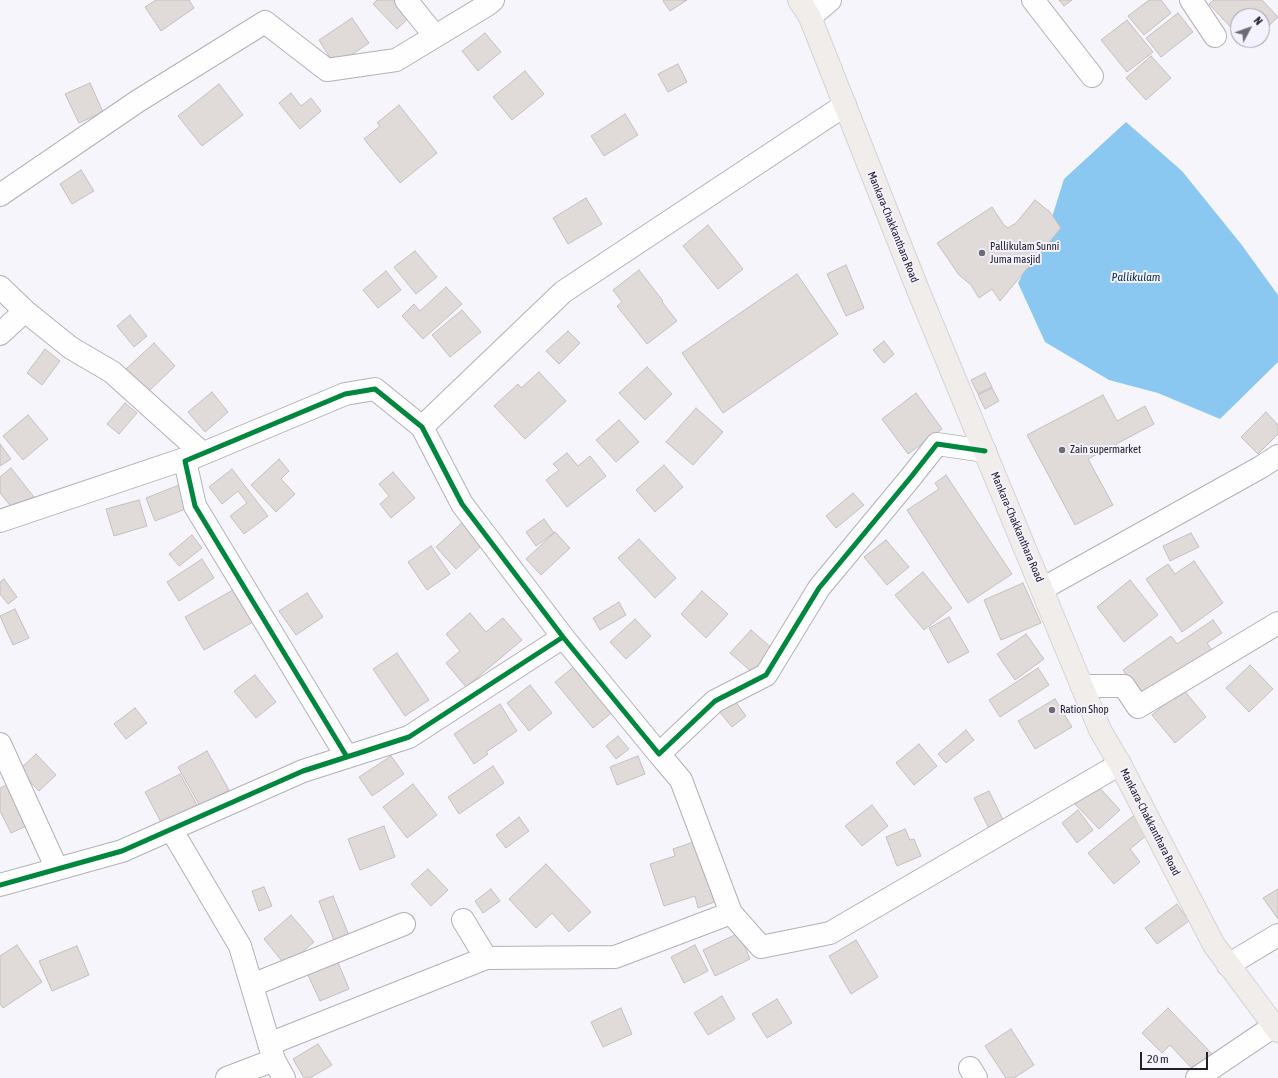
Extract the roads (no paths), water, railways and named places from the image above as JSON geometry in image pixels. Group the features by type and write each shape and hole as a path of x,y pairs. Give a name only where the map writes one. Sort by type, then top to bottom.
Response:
{"main road":[{"name":"Mankara-Chakkanthara Road","path":"805,9 845,105 918,290 1100,730 1120,764 1214,945 1276,1029"}],"street":[{"path":"406,0 435,36"},
{"path":"0,195 138,101 265,22 327,70 396,60 487,6 493,0"},
{"path":"805,9 830,0"},
{"path":"1033,0 1092,76"},
{"path":"1191,0 1215,36"},
{"path":"422,427 563,292 845,105"},
{"path":"0,287 25,311 71,348 112,372 202,453"},
{"path":"0,334 25,311"},
{"path":"347,757 195,506 185,461 345,394 375,389 422,427 462,504 563,637 681,780 730,912 761,947 830,933 1120,764"},
{"path":"659,754 715,701 766,675 819,588 911,477 936,444 985,451"},
{"path":"0,521 202,453"},
{"path":"1042,589 1261,467 1278,456"},
{"path":"1082,686 1124,686 1138,707 1278,624"},
{"path":"0,885 122,850 303,772 408,736 563,637"},
{"path":"0,744 57,869"},
{"path":"170,829 240,946 276,1061"},
{"path":"227,1078 276,1061 486,958 615,957 730,912"},
{"path":"463,920 486,958"},
{"path":"252,985 404,924"},
{"path":"1228,965 1278,936"},
{"path":"1197,1078 1276,1029"}],"water":[{"name":"Pallikulam","path":"1126,122 1182,171 1241,244 1278,295 1278,362 1220,419 1158,393 1109,380 1045,342 1018,283 1053,214 1064,179"}],"place":[{"name":"Pallikulam Sunni Juma masjid","path":"982,253"},
{"name":"Zain supermarket","path":"1062,450"},
{"name":"Ration Shop","path":"1052,710"}]}
